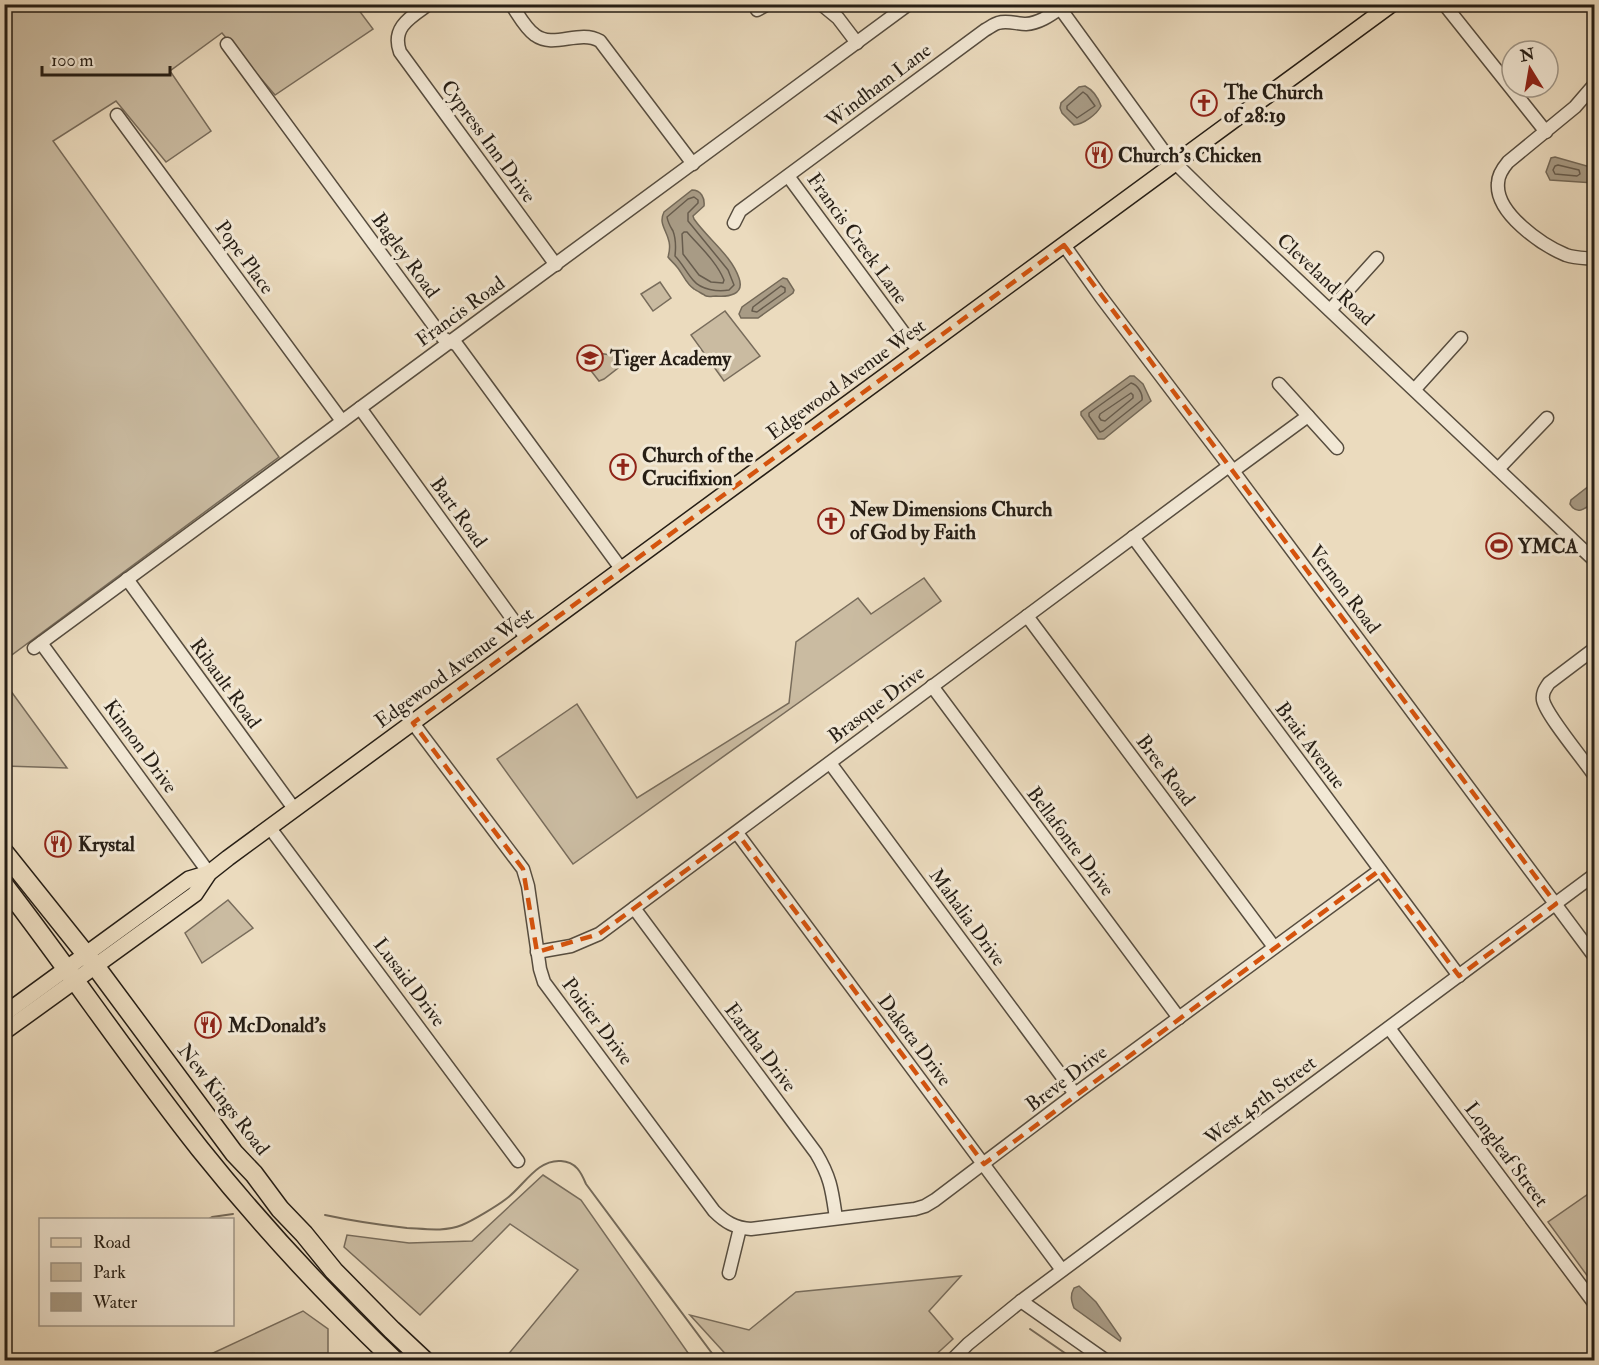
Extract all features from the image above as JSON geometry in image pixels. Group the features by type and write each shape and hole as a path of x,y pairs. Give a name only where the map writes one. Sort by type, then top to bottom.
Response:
{"highway":[{"name":"New Kings Road","path":"4,852 91,961 234,1153 254,1174 280,1209 334,1271 424,1360"},
{"path":"4,885 160,1097 231,1187 310,1277 394,1360"}],"main road":[{"name":"Edgewood Avenue West","path":"71,975 195,894 209,873 1392,4"},
{"path":"4,1014 71,975"},
{"path":"4,1032 71,975"}],"street":[{"name":"Cypress Inn Drive","path":"429,4 409,19 399,31 396,38 400,52 556,265"},
{"path":"511,4 530,31 543,39 584,36 600,41 693,164"},
{"path":"822,4 838,18 857,42"},
{"name":"Francis Road","path":"37,646 909,4"},
{"path":"1444,4 1546,132"},
{"name":"Cleveland Road","path":"1061,6 1165,153 1594,560"},
{"name":"Windham Lane","path":"734,223 740,211 985,30 998,22 1025,24 1038,21 1061,6"},
{"name":"Bagley Road","path":"227,44 443,338 457,345 622,570"},
{"path":"1594,85 1575,107 1508,162 1498,180 1501,201 1515,220 1542,244 1569,256 1594,260"},
{"name":"Pope Place","path":"117,116 342,421"},
{"name":"Francis Creek Lane","path":"788,176 909,340 920,350"},
{"name":"Vernon Road","path":"1064,245 1594,956"},
{"path":"1330,310 1377,258"},
{"path":"1415,389 1461,338"},
{"path":"1279,384 1336,448"},
{"name":"Bart Road","path":"360,408 527,639"},
{"name":"Brasque Drive","path":"537,952 571,946 599,934 1133,537 1308,416"},
{"path":"1498,469 1547,418"},
{"name":"Brait Avenue","path":"1133,537 1458,976"},
{"name":"Ribault Road","path":"127,579 295,810"},
{"name":"Bree Road","path":"1027,616 1274,947"},
{"name":"Kinnon Drive","path":"37,646 209,873"},
{"path":"1594,649 1549,683 1543,696 1546,710 1594,775"},
{"name":"Bellafonte Drive","path":"932,686 1179,1018"},
{"name":"Poitier Drive","path":"413,723 523,869 528,886 537,952 544,982 714,1211 724,1221 740,1228"},
{"name":"Mahalia Drive","path":"830,763 1075,1094"},
{"name":"Lusaid Drive","path":"270,828 518,1161"},
{"name":"Dakota Drive","path":"736,833 1062,1270"},
{"name":"Breve Drive","path":"740,1228 751,1229 926,1206 1380,870"},
{"name":"West 45th Street","path":"952,1360 968,1344 1062,1270 1594,875"},
{"name":"Eartha Drive","path":"634,909 816,1153 831,1184 836,1218"},
{"name":"Longleaf Street","path":"1389,1028 1594,1303"},
{"path":"729,1273 740,1228"},
{"path":"1022,1301 1105,1360"},
{"path":"377,1344 392,1330"}],"highlighted area":[{"path":"1064,245 1556,904 1459,976 1380,870 984,1164 737,833 599,934 537,952 523,869 413,723"}],"green space":[{"path":"5,5 355,5 373,29 275,95 222,33 170,71 211,131 166,162 116,101 53,141 279,457 5,660"},
{"path":"660,282 671,298 653,311 641,294"},
{"path":"725,311 760,356 724,381 691,335"},
{"path":"585,351 617,356 618,368 599,381 581,358 581,353"},
{"path":"924,578 941,601 573,864 497,759 577,704 637,798 789,703 796,642 858,598 871,614"},
{"path":"5,683 67,768 5,766"},
{"path":"228,900 253,928 202,963 185,933"},
{"path":"543,1175 581,1200 693,1360 509,1360 506,1357 578,1270 510,1224 420,1315 344,1247 347,1235 409,1243 472,1241"},
{"path":"1594,1190 1594,1285 1548,1222"},
{"path":"961,1276 929,1311 953,1339 930,1360 731,1360 690,1315 749,1330 796,1292"},
{"path":"303,1311 328,1329 328,1353 211,1354"}],"water":[{"path":"1085,86 1095,94 1101,106 1090,118 1074,125 1062,113 1061,103 1079,87"},
{"path":"1555,157 1594,168 1594,183 1550,180 1546,172 1551,158"},
{"path":"692,190 700,193 704,203 704,206 693,216 694,219 725,254 739,278 740,288 734,294 706,296 689,284 668,257 669,243 662,223 664,212"},
{"path":"783,278 787,279 794,290 793,293 758,318 741,318 739,314 742,307"},
{"path":"1130,376 1134,376 1143,384 1151,401 1104,439 1098,439 1081,412"},
{"path":"1594,482 1594,502 1582,510 1573,508 1570,504 1571,500"},
{"path":"1079,1286 1096,1302 1121,1338 1120,1341 1074,1308 1072,1293 1074,1288"}],"waterway":[{"path":"325,1215 407,1228 449,1229 472,1220 502,1202 545,1164 561,1161 571,1163 580,1172 586,1184 717,1360"},
{"path":"210,1218 233,1214"},
{"path":"1030,1329 1075,1360"}],"place":[{"name":"The Church of 28:19","path":"1204,103"},
{"name":"Church's Chicken","path":"1099,155"},
{"name":"Tiger Academy","path":"590,358"},
{"name":"Church of the Crucifixion","path":"623,467"},
{"name":"New Dimensions Church of God by Faith","path":"831,521"},
{"name":"YMCA","path":"1499,546"},
{"name":"Krystal","path":"58,844"},
{"name":"McDonald's","path":"208,1025"}]}
